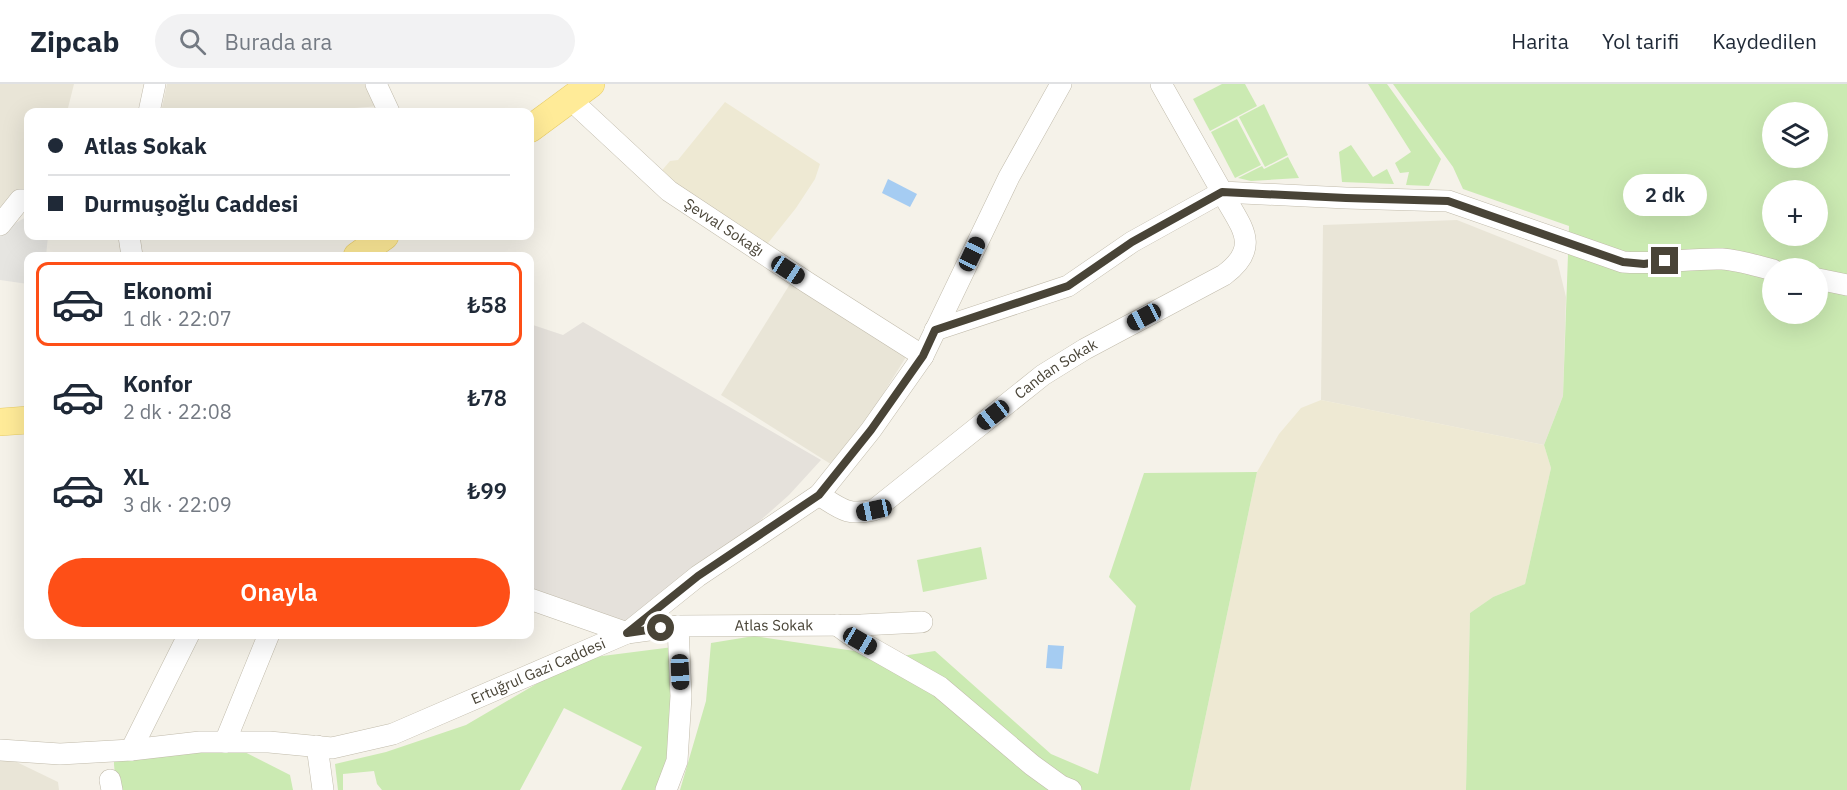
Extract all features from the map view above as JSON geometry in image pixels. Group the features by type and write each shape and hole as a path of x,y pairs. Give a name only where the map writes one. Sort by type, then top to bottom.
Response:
{"main road":[{"path":"534,126 581,92"},
{"path":"363,252 379,240"},
{"path":"0,422 24,420"}],"street":[{"path":"150,108 155,84"},
{"path":"376,84 387,108"},
{"name":"Ertuğrul Gazi Caddesi","path":"0,750 60,754 131,750 200,741 269,742 332,748 393,734 627,633 698,576 819,495 871,430 923,356 1009,177 1061,84"},
{"name":"Candan Sokak","path":"819,495 843,510 856,514 874,510 1043,375 1085,349 1224,275 1233,268 1246,249 1246,238 1161,84"},
{"name":"Şevval Sokağı","path":"581,92 669,191 923,356"},
{"path":"935,330 1068,286 1132,242 1222,192 1448,201 1623,262 1644,264 1685,259 1725,260 1762,268"},
{"path":"0,225 20,200 24,200"},
{"path":"1828,281 1847,285"},
{"path":"534,600 627,633"},
{"name":"Atlas Sokak","path":"627,633 678,626 922,622"},
{"path":"837,625 860,641 940,687 1032,765 1061,786 1071,790"},
{"path":"666,790 677,761 681,696 678,626"},
{"path":"131,750 186,639"},
{"path":"225,742 267,639"},
{"path":"317,746 323,790"}],"shaded area":[{"path":"0,84 74,84 68,108 24,108 24,211 0,226"},
{"path":"167,84 368,84 380,106 355,108 162,108"},
{"path":"725,102 820,164 815,179 796,208 764,248 658,175 670,161 678,160"},
{"path":"24,218 24,240 48,240 46,252 24,252 24,283 0,280 0,232"},
{"path":"1457,220 1557,260 1566,297 1563,396 1544,445 1321,400 1323,225"},
{"path":"790,284 906,357 837,468 721,395"},
{"path":"583,322 821,460 789,495 698,576 627,633 534,600 534,325 563,335"},
{"path":"1321,400 1544,445 1551,468 1525,584 1493,597 1470,613 1466,790 1190,790 1257,472 1279,434 1301,408"},
{"path":"0,754 58,782 59,790 0,790"}],"green space":[{"path":"1222,84 1245,84 1257,106 1210,131 1193,99"},
{"path":"1368,84 1387,84 1441,159 1429,186 1406,185 1409,172 1400,173 1395,163 1411,152"},
{"path":"1393,84 1847,84 1847,790 1466,790 1470,613 1493,597 1525,584 1551,468 1544,445 1563,396 1569,226 1463,189 1453,167"},
{"path":"1264,104 1288,155 1265,167 1239,117"},
{"path":"1237,119 1261,165 1235,178 1211,132"},
{"path":"1351,145 1373,177 1387,169 1394,184 1342,182 1339,152"},
{"path":"1288,157 1299,178 1251,181 1238,178 1262,166 1264,169"},
{"path":"1257,472 1190,790 680,790 706,701 711,643 754,636 895,657 935,651 1051,754 1098,774 1136,606 1109,577 1144,473"},
{"path":"981,547 987,579 923,592 917,560"},
{"path":"673,647 670,754 655,790 621,790 642,747 564,708 520,790 382,790 377,784 374,771 343,774 343,790 338,790 335,764 386,752 466,725 579,659"},
{"path":"225,742 290,775 293,790 116,790 113,751"}],"water":[{"path":"888,179 917,194 910,207 882,193"},
{"path":"1048,645 1064,646 1062,669 1046,668"}],"route":[{"path":"661,628 627,633 698,576 819,495 871,430 923,356 935,330 1068,286 1132,242 1222,192 1448,201 1623,262 1644,264 1665,261"}]}
